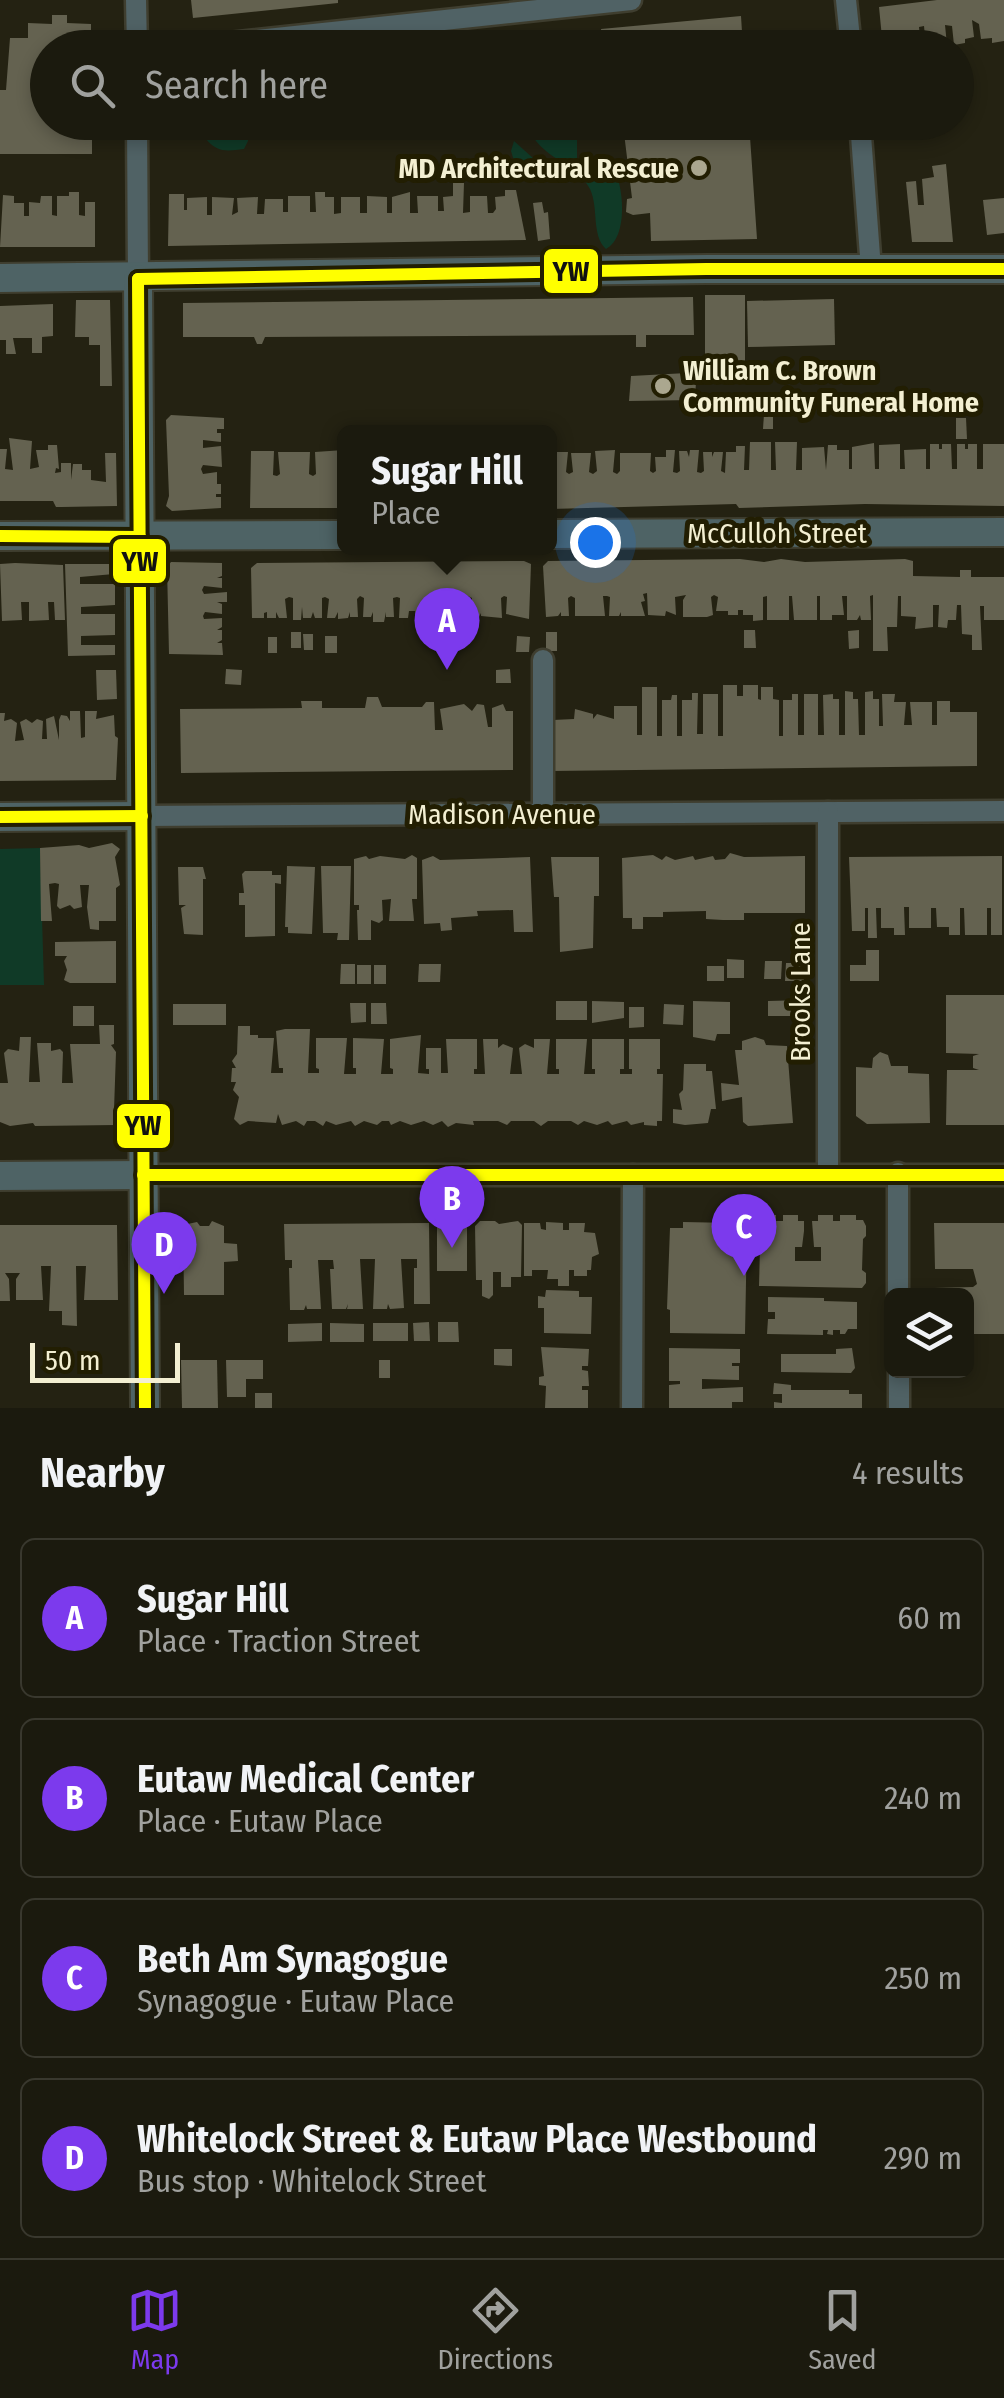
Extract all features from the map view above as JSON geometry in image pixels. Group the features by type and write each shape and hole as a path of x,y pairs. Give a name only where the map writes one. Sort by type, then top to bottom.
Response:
{"main road":[{"path":"0,278 1004,269"},
{"path":"138,278 145,1408"},
{"name":"McCulloh Street","path":"557,534 1004,532"},
{"path":"0,536 337,535"},
{"name":"Madison Avenue","path":"0,818 142,816"},
{"path":"0,1176 143,1175"}],"street":[{"path":"136,0 137,30"},
{"path":"322,30 507,6 630,0"},
{"path":"846,0 849,30"},
{"path":"137,140 138,278"},
{"path":"861,140 871,269"},
{"path":"543,660 543,814"},
{"name":"Madison Avenue","path":"142,816 1004,811"},
{"name":"Brooks Lane","path":"828,812 828,1173"},
{"path":"898,1173 898,1288"},
{"path":"143,1175 1004,1175"},
{"path":"632,1408 633,1175"},
{"path":"898,1378 898,1408"}],"green space":[{"path":"207,140 248,140 244,149 223,150"},
{"path":"535,140 577,140 577,161 583,166 612,164 622,210 618,233 606,249 598,236 594,204 584,179"},
{"path":"514,141 534,159 534,168 523,174 517,171 511,151"},
{"path":"40,848 44,985 0,985 0,849"}],"building":[{"path":"191,0 338,0 338,3 193,18"},
{"path":"937,0 1004,0 1004,41 992,43 992,38 981,39 979,24 972,20 973,30 952,30 952,26 945,25 946,30 924,30 924,26 919,30 881,30 879,7"},
{"path":"52,15 67,15 67,23 91,24 91,30 30,30 30,140 92,140 92,154 0,154 0,90 6,90 10,38 28,38 28,23 52,24"},
{"path":"741,16 742,30 601,30"},
{"name":"MD Architectural Rescue","path":"625,140 750,140 757,239 651,241 650,213 626,212 627,199 632,198"},
{"path":"946,164 953,242 912,242 906,182 916,181 918,205 924,205 922,179 934,177 932,166"},
{"path":"453,183 464,183 463,213 470,212 470,196 487,196 488,213 493,213 495,197 505,196 505,190 516,190 526,240 168,246 169,194 184,194 184,210 187,198 207,197 207,215 212,215 212,197 234,198 232,215 238,212 237,198 258,197 257,214 264,214 265,199 283,199 283,212 288,212 288,196 310,196 310,212 316,212 315,192 334,197 334,214 341,213 341,197 360,197 360,213 367,213 367,196 387,197 387,213 392,213 392,197 410,192 410,213 418,213 417,196 438,196 438,211 444,211 443,197 453,196"},
{"path":"69,192 79,192 79,215 85,216 85,202 95,202 95,247 0,247 3,195 14,196 14,203 24,203 24,216 29,216 29,202 40,203 41,196 52,196 52,215 57,216 57,196 69,196"},
{"path":"1004,198 1004,233 987,235 983,200"},
{"path":"542,202 544,213 548,212 550,239 538,241 533,203"},
{"path":"705,295 745,295 745,368 705,368"},
{"path":"693,297 694,335 646,335 646,347 636,347 636,335 265,337 262,344 257,344 254,337 183,337 183,303"},
{"path":"834,299 835,345 748,347 747,301"},
{"path":"76,300 110,300 112,386 100,386 100,345 89,345 89,337 75,337"},
{"path":"53,304 53,336 42,337 42,353 32,353 32,338 13,338 16,354 6,354 6,340 0,340 0,306"},
{"name":"William C. Brown Community Funeral Home","path":"687,373 696,381 695,400 629,401 631,376"},
{"path":"764,414 773,414 773,429 763,429"},
{"path":"171,415 224,418 224,429 217,429 221,442 203,440 203,448 221,446 222,467 203,465 201,469 203,474 217,472 221,494 216,497 221,497 221,508 172,511 166,506 166,420"},
{"path":"956,418 966,418 967,439 956,439"},
{"path":"9,438 32,441 30,469 39,467 36,450 57,445 59,469 55,473 61,472 61,463 71,463 71,480 73,464 82,464 82,470 91,470 91,480 106,482 105,453 116,453 117,506 56,507 53,501 0,501 0,449 7,449 5,469 13,470"},
{"path":"750,442 771,442 771,470 776,470 775,442 797,442 796,470 802,470 802,448 824,447 826,470 828,445 849,450 852,469 852,447 874,443 875,469 879,469 879,445 900,444 900,469 905,469 904,450 926,449 926,469 930,469 930,444 939,444 942,449 942,444 951,444 952,469 957,469 957,444 965,444 968,449 968,444 977,444 977,469 983,469 983,444 1004,444 1004,506 865,504 739,508 736,504 557,509 557,452 568,452 569,474 573,472 571,453 591,453 589,472 593,474 597,471 595,451 615,450 613,472 617,474 620,453 651,453 653,473 655,457 666,457 666,450 675,450 673,472 677,473 679,451 687,451 689,457 690,450 699,450 697,472 701,473 703,452 712,452 712,457 714,452 723,452 721,471 725,473 726,452 736,452 736,446 745,446 744,470 749,470"},
{"path":"337,450 337,508 250,508 251,451 274,451 273,475 277,476 278,452 310,452 309,474 313,476 315,452"},
{"path":"905,559 913,561 913,576 960,577 960,570 971,570 971,577 1004,577 1004,620 984,620 984,606 980,606 982,650 972,650 972,635 962,634 961,605 957,605 956,620 948,620 947,628 938,627 939,605 933,605 933,627 915,629 916,617 901,616 898,596 897,627 887,627 888,651 873,651 873,595 871,620 861,620 860,615 857,620 847,620 847,596 842,596 844,615 832,615 832,620 820,620 820,596 817,620 794,620 792,596 789,620 767,620 767,596 763,597 763,620 753,621 753,615 743,615 743,610 738,610 738,615 716,611 718,597 714,595 713,615 707,617 683,617 686,595 675,597 676,615 666,611 665,616 648,615 647,593 641,602 645,616 621,616 621,612 619,616 609,616 610,597 603,596 605,616 575,616 575,598 571,596 569,616 561,616 561,612 546,617 543,566 548,561"},
{"path":"171,562 222,563 222,576 217,578 222,578 222,588 204,586 202,590 204,594 227,592 227,602 217,602 222,604 222,614 205,612 203,616 222,618 222,627 217,630 222,630 222,640 217,643 222,643 223,655 169,654 167,567"},
{"path":"257,563 531,564 529,619 506,614 504,596 502,618 481,613 471,618 472,598 468,596 466,618 457,617 457,613 435,618 436,598 432,596 430,618 409,611 408,618 399,618 397,597 393,598 394,617 386,617 386,612 384,622 373,622 373,612 371,617 363,617 364,598 360,596 358,617 350,617 350,612 348,618 338,619 338,612 335,618 327,618 329,599 325,597 322,618 315,618 313,612 311,618 303,618 302,607 301,620 293,620 293,598 289,597 285,599 287,618 279,618 276,612 276,618 267,618 267,612 264,618 252,618 251,568"},
{"path":"0,564 63,565 65,620 55,620 54,602 48,602 49,620 29,621 29,602 21,602 22,620 2,621"},
{"path":"65,564 114,564 114,574 80,577 80,584 115,584 115,605 81,607 81,614 115,614 115,635 81,636 81,645 115,645 115,655 68,656"},
{"path":"744,630 755,630 756,648 744,648"},
{"path":"859,630 859,648 849,649 848,631"},
{"path":"291,632 301,632 301,648 291,648"},
{"path":"546,632 557,632 557,651 546,651"},
{"path":"303,634 313,634 313,650 304,650"},
{"path":"325,636 337,636 337,653 325,653"},
{"path":"517,636 530,637 529,652 516,652"},
{"path":"268,637 277,637 277,653 268,653"},
{"path":"226,669 242,670 241,685 225,684"},
{"path":"510,669 511,683 496,683 496,670"},
{"path":"96,670 116,670 117,699 97,700"},
{"path":"723,685 737,685 737,696 743,696 743,685 758,685 761,700 761,687 773,687 773,699 779,700 779,736 783,736 783,700 792,700 792,694 798,694 798,735 804,735 804,694 818,694 818,735 824,735 823,695 833,694 833,699 839,699 839,735 845,735 845,691 853,692 853,699 858,699 859,735 865,735 865,692 873,691 873,699 879,699 879,726 883,726 882,694 895,694 894,702 906,702 904,725 912,725 910,702 932,702 932,725 937,725 937,701 950,701 950,712 977,712 977,766 551,771 553,720 574,719 575,709 593,714 593,719 597,714 614,719 614,706 637,706 637,735 642,735 642,687 657,687 657,736 662,736 662,700 677,695 677,736 682,736 682,700 692,700 692,693 698,693 697,734 703,734 703,694 718,694 718,736 723,736"},
{"path":"367,697 378,697 382,707 422,707 426,702 434,702 435,730 443,730 440,709 464,704 472,711 477,704 484,705 488,727 492,727 492,708 503,704 506,711 513,711 513,770 181,773 180,709 302,708 301,701 322,701 322,708 365,708"},
{"path":"70,711 80,711 81,738 85,737 85,711 97,711 96,719 114,715 118,738 116,780 0,781 0,713 5,713 4,721 11,719 17,723 15,741 24,740 20,722 26,719 32,723 37,719 43,721 42,739 47,739 46,719 54,716 59,740 59,720 61,715 70,721"},
{"path":"112,843 120,849 115,857 120,885 116,888 116,921 99,921 99,930 90,929 89,885 80,885 82,907 74,909 70,905 60,909 59,884 55,883 49,884 52,921 41,921 40,848 89,848"},
{"path":"730,853 744,857 805,856 805,913 744,913 744,920 723,920 706,919 706,911 663,912 663,917 643,917 643,929 632,929 632,918 623,918 622,858 653,855 675,860 693,856 695,860 713,856 715,860 725,859"},
{"path":"412,855 417,858 417,899 412,899 414,921 389,921 391,899 382,900 383,920 371,920 371,940 358,940 354,859 405,859"},
{"path":"433,856 440,860 530,857 533,932 514,932 513,910 477,911 478,916 451,918 452,930 441,931 440,923 424,924 422,860"},
{"path":"1002,856 1002,935 991,935 991,908 987,908 987,935 965,935 964,908 960,908 960,935 949,935 949,927 937,927 936,908 931,908 931,928 909,928 909,907 904,907 905,935 894,935 894,928 881,928 881,908 876,908 877,938 868,938 868,908 865,931 852,931 849,857"},
{"path":"551,857 599,857 593,948 560,952 559,897 554,897"},
{"path":"287,866 315,867 312,934 288,933 285,927"},
{"path":"321,866 351,866 349,940 337,940 338,933 323,933"},
{"path":"178,867 203,867 203,935 184,934 181,908 186,905 179,905"},
{"path":"245,871 281,875 281,884 275,883 275,936 245,937 245,905 239,905 239,893 244,893"},
{"path":"116,941 116,983 64,980 67,956 55,956 55,942"},
{"path":"866,950 879,950 879,981 850,981 850,965 866,965"},
{"path":"727,959 744,960 744,978 727,978"},
{"path":"765,961 782,961 781,979 764,979"},
{"path":"786,963 804,963 804,981 785,981"},
{"path":"341,964 355,964 355,984 340,984"},
{"path":"419,964 441,964 440,982 418,982"},
{"path":"357,965 371,965 371,984 357,984"},
{"path":"374,965 386,965 386,984 374,984"},
{"path":"707,966 724,966 724,981 707,981"},
{"path":"946,995 1004,995 1004,1125 946,1125 947,1070 979,1070 973,1068 973,1056 979,1054 946,1053"},
{"path":"805,1000 805,1016 768,1016 768,1001"},
{"path":"556,1001 587,1001 587,1020 556,1020"},
{"path":"592,1001 624,1002 624,1018 592,1023"},
{"path":"693,1001 730,1002 730,1034 717,1034 715,1041 693,1037"},
{"path":"350,1003 366,1003 366,1022 351,1023"},
{"path":"371,1003 386,1003 387,1024 371,1024"},
{"path":"173,1004 226,1004 226,1025 173,1025"},
{"path":"664,1004 684,1005 683,1025 663,1024"},
{"path":"73,1006 94,1006 94,1026 73,1026"},
{"path":"629,1007 644,1007 644,1027 629,1028"},
{"path":"99,1025 114,1025 111,1045 116,1052 116,1125 10,1126 0,1122 0,1083 8,1083 4,1053 8,1049 19,1051 20,1037 31,1037 29,1082 40,1082 37,1043 51,1043 51,1051 63,1052 62,1083 73,1083 70,1044 100,1044"},
{"path":"238,1026 250,1026 250,1035 258,1038 274,1038 271,1073 283,1073 283,1068 279,1068 276,1031 285,1029 310,1029 308,1073 319,1073 316,1038 347,1038 344,1074 356,1074 353,1038 384,1039 381,1074 393,1074 390,1039 421,1035 418,1073 429,1074 426,1048 441,1048 441,1073 448,1073 446,1039 477,1039 474,1074 485,1074 483,1039 498,1039 498,1048 503,1044 513,1048 510,1074 522,1074 519,1048 525,1044 534,1048 534,1039 550,1039 547,1074 559,1074 556,1039 587,1039 584,1074 595,1074 592,1039 624,1039 624,1069 620,1069 620,1074 632,1074 629,1039 660,1039 657,1074 663,1074 662,1121 657,1121 657,1126 644,1122 631,1125 627,1121 597,1125 584,1121 578,1125 571,1121 548,1121 541,1126 534,1121 511,1121 507,1125 473,1121 474,1125 456,1123 448,1127 442,1121 411,1125 400,1121 391,1125 382,1121 377,1125 364,1121 355,1126 351,1121 336,1125 326,1121 323,1126 307,1121 304,1126 296,1121 282,1125 278,1114 276,1123 248,1121 240,1125 234,1119 239,1097 233,1090 236,1082 231,1082 232,1068 236,1068 232,1061 237,1054"},
{"path":"755,1037 766,1045 787,1046 793,1123 748,1126 743,1122 742,1097 722,1101 721,1083 739,1085 735,1050 742,1050 742,1041"},
{"path":"880,1052 888,1055 891,1066 908,1066 908,1073 929,1074 930,1123 867,1124 856,1116 856,1067 872,1068 873,1058"},
{"path":"684,1064 706,1064 706,1071 712,1071 716,1109 711,1109 708,1123 673,1123 673,1109 682,1110 679,1094 683,1090"},
{"path":"761,1215 776,1215 776,1221 783,1221 783,1215 798,1215 798,1221 804,1221 804,1231 802,1247 795,1247 795,1261 821,1261 821,1247 814,1247 812,1221 818,1221 818,1215 833,1215 833,1221 840,1221 840,1215 856,1215 856,1220 863,1220 866,1226 862,1270 866,1283 862,1288 759,1286 760,1247 756,1247 754,1221 761,1221"},
{"path":"212,1221 224,1226 224,1243 237,1244 238,1261 224,1262 224,1295 184,1295 183,1225 197,1222 209,1226"},
{"path":"437,1221 467,1221 467,1271 437,1271"},
{"path":"480,1221 518,1221 522,1225 521,1277 511,1277 511,1287 501,1287 501,1272 493,1272 493,1295 489,1299 482,1296 482,1280 476,1280 475,1226"},
{"path":"546,1222 563,1223 563,1230 569,1230 569,1223 585,1223 584,1232 595,1233 599,1254 592,1257 587,1276 574,1276 574,1270 569,1270 569,1286 558,1286 558,1279 547,1279 548,1270 532,1270 532,1276 524,1276 524,1223 540,1223 541,1229 546,1230"},
{"path":"683,1222 733,1223 733,1229 747,1229 745,1334 670,1333 670,1228 683,1228"},
{"path":"429,1223 430,1304 414,1304 417,1259 401,1259 404,1308 390,1309 388,1304 387,1309 373,1309 375,1259 360,1259 363,1309 347,1309 348,1304 346,1309 332,1309 333,1260 318,1260 321,1309 307,1309 306,1305 304,1310 290,1310 292,1260 285,1260 284,1224"},
{"path":"934,1223 1004,1223 1004,1334 974,1334 974,1288 934,1288 973,1287 977,1284 973,1269 935,1269"},
{"path":"0,1225 117,1225 118,1300 84,1300 86,1266 76,1266 77,1326 62,1325 62,1311 49,1311 51,1266 41,1266 43,1300 16,1300 16,1279 20,1273 5,1273 10,1301 0,1301"},
{"path":"546,1290 579,1291 579,1297 592,1297 591,1334 544,1333 544,1308 538,1308 538,1296 545,1297"},
{"path":"768,1297 857,1302 857,1329 848,1329 845,1334 833,1330 833,1335 827,1334 828,1330 823,1330 823,1335 767,1334 768,1319 775,1319 775,1312 768,1312"},
{"path":"429,1322 430,1341 414,1341 413,1323"},
{"path":"438,1322 458,1322 459,1342 438,1342"},
{"path":"322,1323 322,1341 288,1342 288,1324"},
{"path":"330,1323 364,1324 364,1342 330,1342"},
{"path":"373,1323 408,1323 408,1341 373,1341"},
{"path":"541,1347 589,1349 588,1366 582,1366 582,1370 588,1371 589,1386 582,1386 582,1390 588,1390 588,1408 545,1408 546,1386 539,1385 539,1377 544,1376"},
{"path":"669,1348 740,1349 740,1363 732,1363 739,1366 739,1380 702,1379 702,1389 743,1387 743,1402 732,1402 732,1408 669,1408 669,1385 680,1381 669,1381"},
{"path":"852,1348 855,1368 851,1373 781,1372 781,1354 836,1354 836,1349"},
{"path":"494,1349 512,1349 512,1366 494,1365"},
{"path":"181,1360 217,1360 218,1408 182,1408"},
{"path":"226,1360 263,1360 263,1379 246,1379 246,1397 227,1397"},
{"path":"379,1360 390,1360 390,1378 379,1378"},
{"path":"774,1383 791,1385 791,1390 849,1390 849,1394 862,1394 862,1408 774,1408 774,1402 782,1403 782,1394 773,1394"},
{"path":"255,1393 272,1393 272,1408 255,1408"}],"transit line":[{"name":"YW","path":"138,279 706,269 1004,269"},
{"name":"YW","path":"138,279 145,1408"},
{"name":"YW","path":"0,536 140,537"},
{"name":"YW","path":"0,817 142,816"},
{"name":"YW","path":"143,1175 1004,1175"}],"place":[{"name":"MD Architectural Rescue","path":"699,168"},
{"name":"William C. Brown Community Funeral Home","path":"663,386"},
{"name":"Sugar Hill","path":"447,670"},
{"name":"Eutaw Medical Center","path":"452,1248"},
{"name":"Beth Am Synagogue","path":"744,1276"},
{"name":"Whitelock Street & Eutaw Place Westbound","path":"164,1294"}]}
